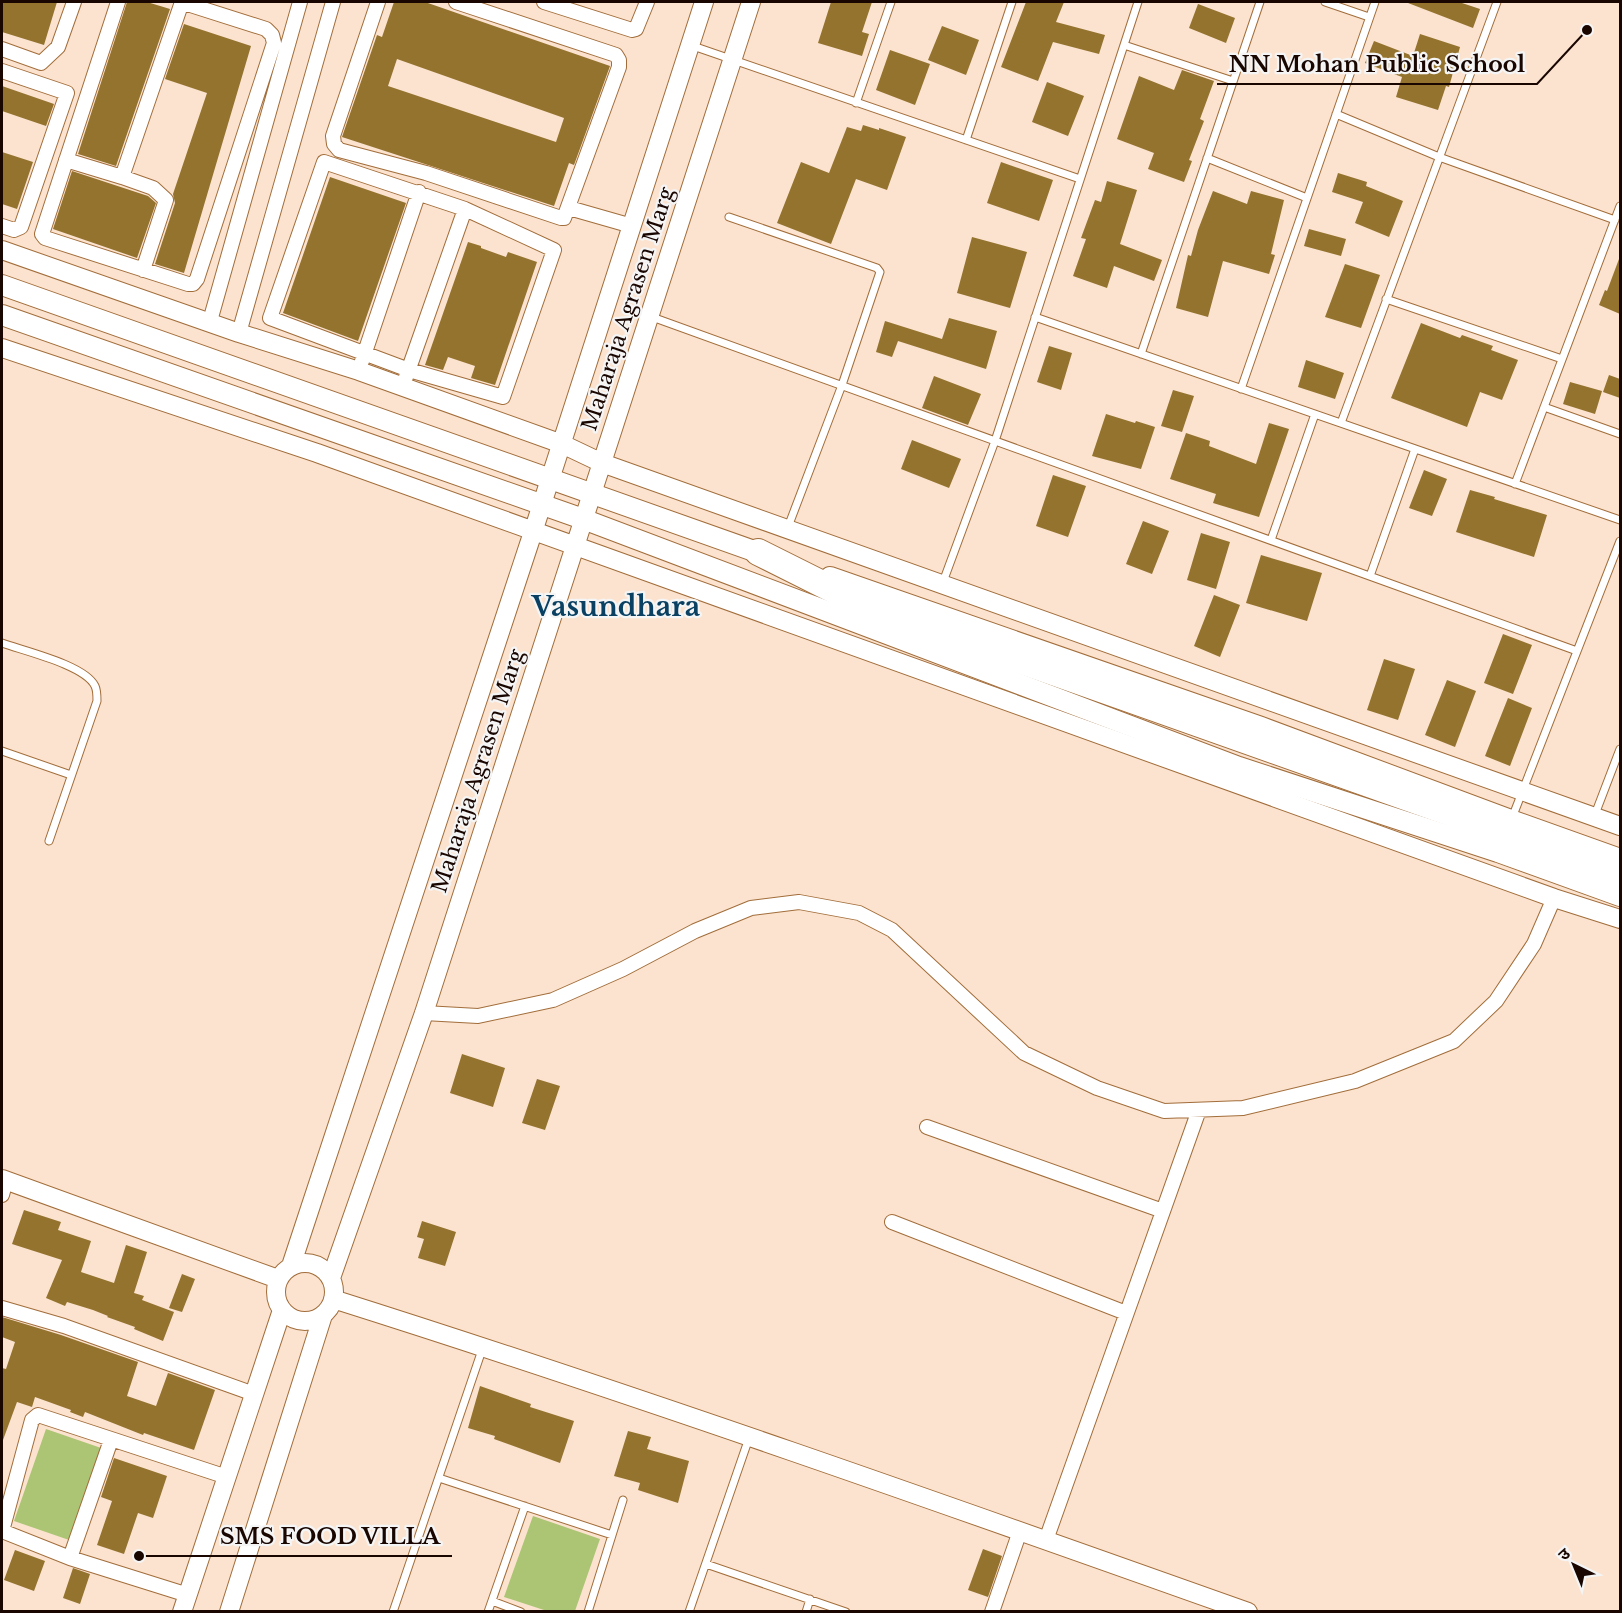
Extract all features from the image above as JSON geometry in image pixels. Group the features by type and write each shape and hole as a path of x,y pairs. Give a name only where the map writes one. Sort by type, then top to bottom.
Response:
{"highway":[{"path":"758,552 864,605 1620,873"}],"main road":[{"path":"2,285 550,480 1261,727 1620,859"},
{"path":"2,315 584,519 1239,767 1498,852 1620,896"}],"street":[{"path":"2,49 41,63 58,47 74,2"},
{"path":"117,2 42,232 45,238 188,284 193,284 197,279 274,43 272,35 266,29 181,2 123,177"},
{"path":"210,321 300,2"},
{"path":"239,333 333,2"},
{"path":"378,2 333,136 334,144 339,150 426,173 561,218 566,216 619,67 619,60 616,55 456,2"},
{"path":"544,2 632,30 640,24 647,2"},
{"name":"Maharaja Agrasen Marg","path":"285,1272 533,532 704,2"},
{"name":"Maharaja Agrasen Marg","path":"331,1278 424,1013 751,2"},
{"path":"2,70 67,93 21,227 14,230 2,226"},
{"path":"66,160 153,188 166,200 143,270"},
{"path":"324,162 419,192 465,209 554,250 502,397 409,370 270,318 324,162"},
{"path":"358,371 419,192"},
{"path":"568,208 632,226"},
{"path":"402,387 465,209"},
{"path":"44,265 51,240"},
{"path":"2,250 239,333 358,371 562,444 602,463 1620,826"},
{"path":"2,348 317,453 1554,898 1620,919"},
{"path":"424,1013 478,1016 553,1000 623,969 695,931 751,908 799,902 859,913 892,930 1024,1053 1097,1088 1164,1111 1243,1108 1355,1081 1454,1041 1496,1001 1534,944 1554,898"},
{"path":"1046,1540 1200,1110"},
{"path":"927,1127 1163,1211"},
{"path":"3,1185 285,1272"},
{"path":"892,1222 1126,1313"},
{"path":"309,1262 325,1270 334,1288 330,1307 323,1315 314,1320 304,1321 294,1319 282,1310 275,1288 285,1272 309,1262"},
{"path":"333,1299 483,1346 1248,1611"},
{"path":"2,1308 64,1326 254,1394"},
{"path":"227,1477 38,1415 32,1420 2,1531 185,1603 227,1477 282,1310"},
{"path":"229,1611 323,1315"},
{"path":"70,1558 111,1440"},
{"path":"992,1611 1020,1531"}],"lane":[{"path":"856,103 891,2"},
{"path":"966,140 1012,2"},
{"path":"943,584 996,441 1138,2"},
{"path":"1141,354 1260,2"},
{"path":"1325,2 1369,17"},
{"path":"1241,388 1375,2"},
{"path":"1341,423 1497,2"},
{"path":"690,45 1080,179"},
{"path":"1124,45 1233,81"},
{"path":"1336,114 1439,157 1615,220"},
{"path":"1207,158 1307,198"},
{"path":"1515,484 1620,206"},
{"path":"729,217 879,270 842,385 787,529"},
{"path":"1386,299 1562,359"},
{"path":"649,316 1577,651"},
{"path":"1035,317 1620,520"},
{"path":"1544,407 1620,434"},
{"path":"1270,540 1315,414"},
{"path":"1370,576 1415,449"},
{"path":"1511,820 1620,541"},
{"path":"2,643 70,667 87,676 96,687 97,700 49,841"},
{"path":"1594,817 1620,749"},
{"path":"2,751 71,775"},
{"path":"393,1611 483,1346"},
{"path":"689,1611 749,1438"},
{"path":"439,1478 612,1534"},
{"path":"588,1611 623,1500"},
{"path":"488,1611 525,1506"},
{"path":"706,1564 846,1611"},
{"path":"806,1611 810,1599"},
{"path":"492,1601 521,1611"}],"green space":[{"path":"46,1429 104,1449 72,1541 14,1521"},
{"path":"533,1516 600,1539 575,1611 547,1611 504,1597"}],"building":[{"path":"2,2 57,2 44,45 2,32"},
{"path":"127,2 147,2 170,9 116,166 78,154"},
{"path":"394,2 425,2 610,66 574,165 569,163 554,206 342,137 377,35 382,37","holes":["397,59 564,118 556,142 388,86"]},
{"path":"831,2 872,2 862,32 869,34 862,56 818,43"},
{"path":"1026,2 1064,2 1056,22 1105,35 1099,54 1053,42 1038,81 1001,67"},
{"path":"1459,2 1480,9 1473,28 1408,3"},
{"path":"1198,4 1235,18 1226,43 1189,28"},
{"path":"184,24 251,46 184,273 155,264 175,203 173,194 207,93 165,79"},
{"path":"942,26 979,40 966,75 928,60"},
{"path":"1420,34 1460,47 1449,87 1446,86 1438,110 1396,97 1402,77 1365,63 1374,41 1413,56"},
{"path":"890,50 930,64 915,105 876,90"},
{"path":"1182,70 1214,81 1200,119 1204,121 1189,160 1192,161 1184,182 1148,169 1154,153 1117,139 1139,76 1174,90"},
{"path":"1047,82 1084,96 1068,136 1032,122"},
{"path":"2,86 54,104 46,126 2,111"},
{"path":"863,125 906,137 887,190 856,179 831,244 777,223 801,162 829,173 847,127 861,131"},
{"path":"2,152 33,162 17,209 2,204"},
{"path":"1001,162 1053,180 1039,221 987,203"},
{"path":"72,171 148,196 156,203 137,258 53,229"},
{"path":"1338,173 1367,182 1366,186 1403,201 1389,237 1355,223 1363,202 1332,192"},
{"path":"330,177 406,203 358,341 283,313"},
{"path":"1107,181 1137,190 1120,244 1162,260 1154,281 1114,266 1107,288 1073,276 1086,239 1081,238 1095,200 1101,202"},
{"path":"1213,191 1247,204 1251,191 1284,200 1271,254 1275,255 1269,274 1223,261 1208,317 1176,308 1188,255 1191,256"},
{"path":"1309,229 1346,239 1341,256 1304,246"},
{"path":"972,237 1027,252 1010,308 957,293"},
{"path":"468,242 506,257 508,252 537,262 495,385 471,378 475,366 448,357 443,370 425,365"},
{"path":"1620,259 1620,314 1599,305"},
{"path":"1345,264 1380,275 1361,328 1325,317"},
{"path":"949,318 997,331 986,369 898,341 892,357 876,352 885,321 942,339"},
{"path":"1421,323 1460,338 1462,335 1493,346 1491,350 1518,360 1502,400 1480,392 1467,427 1391,398"},
{"path":"1049,346 1072,353 1061,390 1037,382"},
{"path":"1306,360 1344,373 1335,399 1298,387"},
{"path":"1609,375 1620,379 1620,398 1603,392"},
{"path":"934,376 981,394 968,425 922,408"},
{"path":"1570,382 1602,391 1595,414 1563,404"},
{"path":"1173,390 1194,396 1182,432 1161,426"},
{"path":"1106,414 1155,427 1141,469 1092,456"},
{"path":"1269,423 1289,429 1259,517 1213,503 1216,494 1170,479 1186,433 1210,441 1209,446 1256,464"},
{"path":"912,440 961,459 949,488 901,469"},
{"path":"1424,470 1447,479 1432,516 1409,508"},
{"path":"1053,475 1086,486 1068,537 1036,526"},
{"path":"1470,490 1547,515 1534,557 1456,532"},
{"path":"1143,521 1169,531 1152,574 1126,564"},
{"path":"1201,533 1230,542 1216,589 1187,580"},
{"path":"1261,555 1322,573 1307,621 1246,603"},
{"path":"1214,595 1240,605 1220,657 1194,646"},
{"path":"1503,634 1532,645 1513,694 1484,683"},
{"path":"1384,659 1415,669 1398,720 1367,710"},
{"path":"1447,680 1476,691 1455,747 1425,735"},
{"path":"1508,698 1532,708 1510,766 1485,756"},
{"path":"462,1054 505,1068 493,1107 450,1093"},
{"path":"537,1079 560,1086 545,1130 522,1123"},
{"path":"24,1210 61,1222 58,1230 91,1241 81,1272 114,1283 126,1245 147,1252 134,1293 144,1296 142,1300 174,1312 163,1341 93,1310 67,1302 65,1306 46,1298 62,1260 12,1244"},
{"path":"422,1221 456,1232 445,1266 418,1258 424,1239 417,1237"},
{"path":"182,1274 195,1279 182,1312 169,1308"},
{"path":"2,1317 138,1362 127,1396 156,1406 168,1373 215,1390 194,1450 144,1433 143,1435 85,1412 83,1417 70,1412 71,1410 35,1397 32,1407 17,1402 2,1440 2,1368 6,1369 15,1342 2,1337"},
{"path":"480,1386 531,1404 530,1407 574,1421 560,1463 494,1439 495,1436 468,1428"},
{"path":"628,1431 651,1437 647,1449 689,1461 678,1503 638,1490 640,1483 614,1476"},
{"path":"114,1458 167,1476 153,1518 138,1513 124,1554 97,1545 112,1501 101,1497"},
{"path":"983,1549 1002,1556 988,1597 968,1590"},
{"path":"15,1550 45,1561 34,1591 4,1580"},
{"path":"73,1568 90,1574 80,1604 63,1598"}],"place":[{"name":"NN Mohan Public School","path":"1587,30"},
{"name":"SMS FOOD VILLA","path":"139,1556"}],"district":[{"name":"Vasundhara","path":"616,607"}]}
